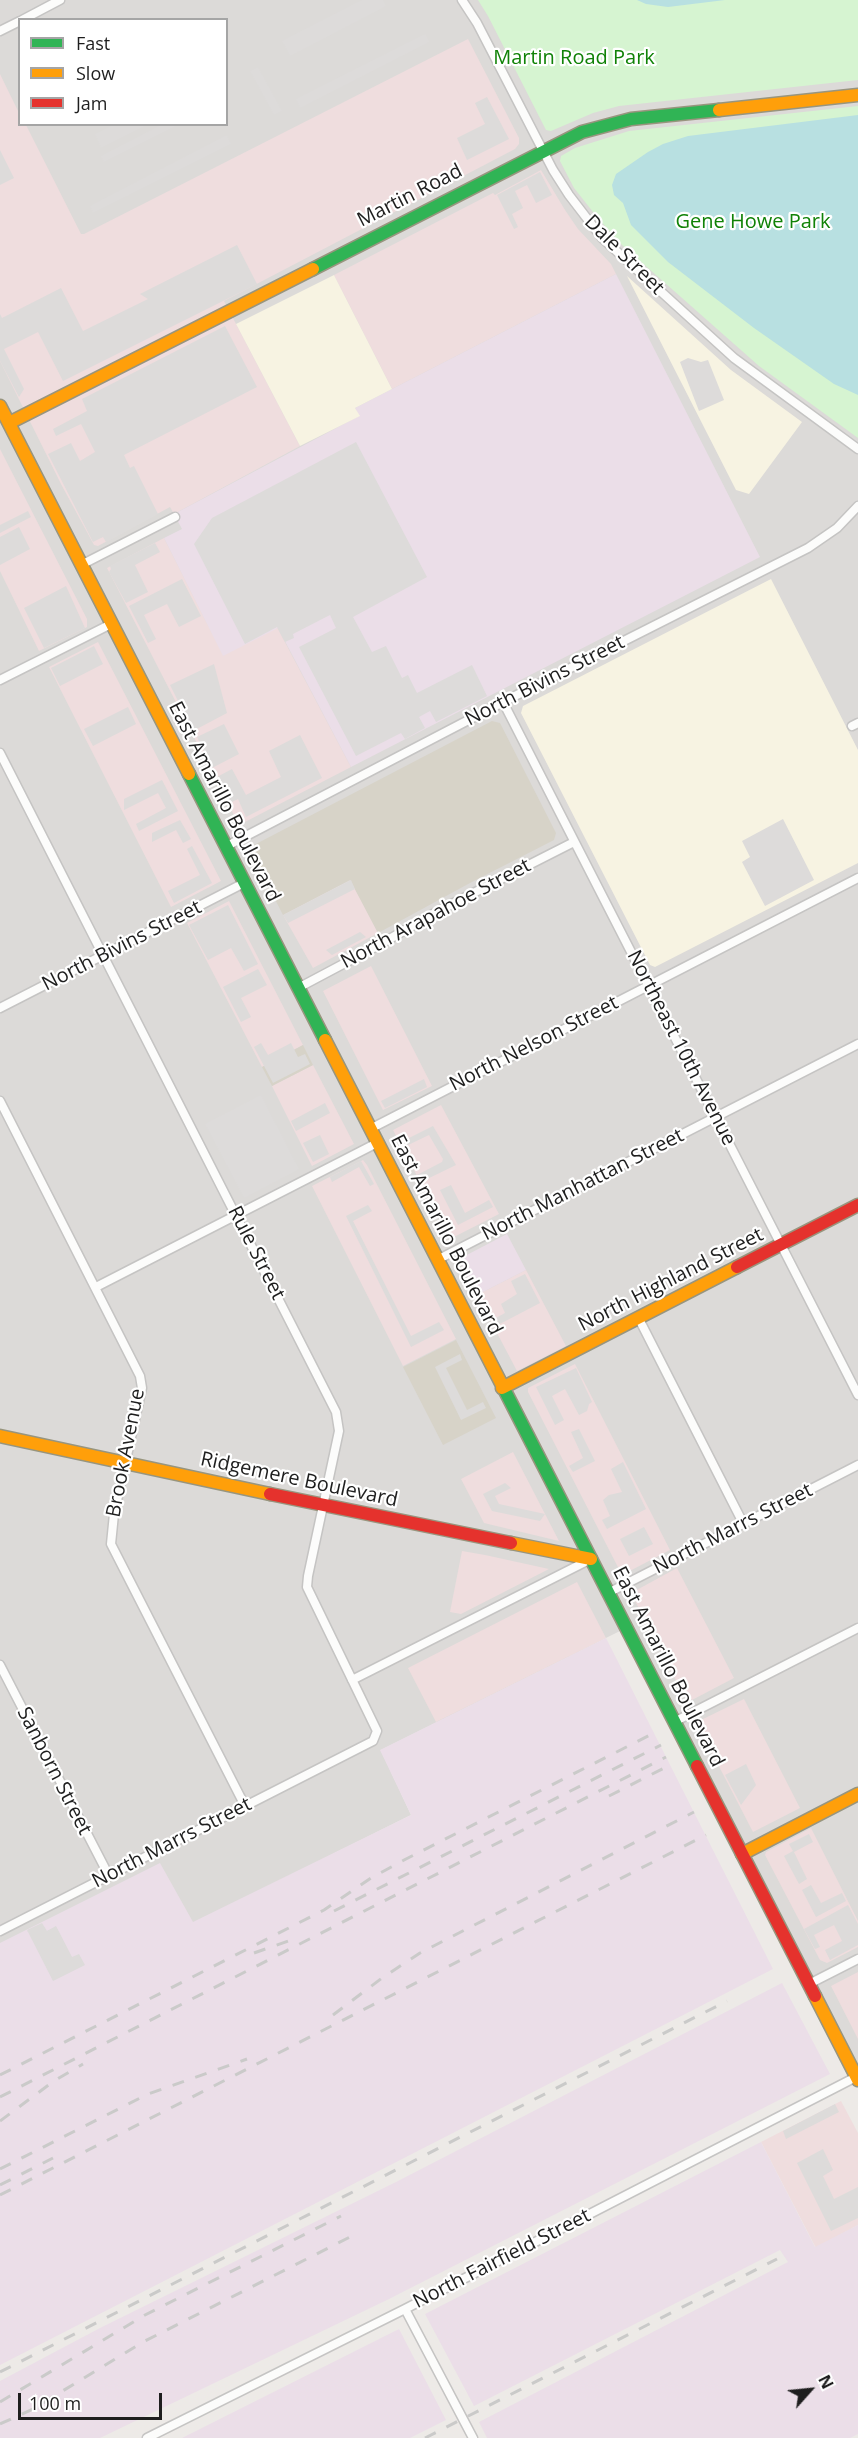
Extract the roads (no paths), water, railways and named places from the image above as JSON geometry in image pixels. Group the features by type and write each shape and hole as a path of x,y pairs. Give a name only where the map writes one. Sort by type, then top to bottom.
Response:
{"main road":[{"name":"Martin Road","path":"9,423 582,132 631,119 858,95"},
{"name":"East Amarillo Boulevard","path":"0,406 857,2079"},
{"name":"North Highland Street","path":"502,1388 858,1206"},
{"name":"Ridgemere Boulevard","path":"0,1436 591,1559"},
{"path":"742,1854 858,1794"}],"street":[{"path":"25,18 60,0"},
{"name":"Dale Street","path":"462,0 477,23 543,151 577,206 598,232 625,261 734,358 858,449"},
{"path":"0,31 18,22"},
{"name":"North Bivins Street","path":"225,846 808,548 837,528 858,506"},
{"path":"81,565 175,517"},
{"path":"0,680 111,624"},
{"name":"Northeast 10th Avenue","path":"503,702 858,1395"},
{"name":"Rule Street","path":"0,753 336,1412 339,1431 307,1587 377,1731 373,1741 344,1756"},
{"name":"North Arapahoe Street","path":"298,988 440,910 574,842"},
{"name":"North Nelson Street","path":"370,1129 858,878"},
{"name":"North Bivins Street","path":"0,1008 244,883"},
{"name":"North Manhattan Street","path":"437,1260 858,1044"},
{"name":"Brook Avenue","path":"0,1101 135,1363 142,1382 114,1514 111,1544 245,1806"},
{"path":"96,1287 377,1143"},
{"path":"639,1319 743,1523"},
{"name":"North Marrs Street","path":"608,1593 858,1465"},
{"path":"352,1680 591,1559"},
{"path":"674,1722 858,1628"},
{"name":"Sanborn Street","path":"0,1665 109,1876"},
{"name":"North Marrs Street","path":"0,1931 344,1756"},
{"path":"809,1984 858,1959"},
{"name":"North Fairfield Street","path":"147,2438 857,2079"},
{"path":"405,2309 473,2438"}],"water":[{"path":"637,0 725,0 668,7 646,4"},
{"name":"Gene Howe Park","path":"858,115 858,395 834,384 754,328 668,262 631,225 623,203 614,195 612,185 616,174 648,152 663,144 688,136"}],"railway":[{"path":"0,2075 324,1910 371,1878 406,1859 652,1734"},
{"path":"334,1911 661,1745"},
{"path":"0,2097 666,1757"},
{"path":"609,1796 670,1765"},
{"path":"333,2015 420,1953 694,1812"},
{"path":"0,2195 706,1835"},
{"path":"254,1953 294,1939"},
{"path":"0,2372 727,2001"},
{"path":"0,2169 148,2094 247,2059"},
{"path":"0,2121 54,2081 83,2064"},
{"path":"0,2185 53,2158"},
{"path":"0,2402 145,2315 341,2216"},
{"path":"0,2424 33,2409 143,2342 350,2237"},
{"path":"425,2438 777,2259"}],"park label":[{"name":"Martin Road Park","path":"574,58"}]}
